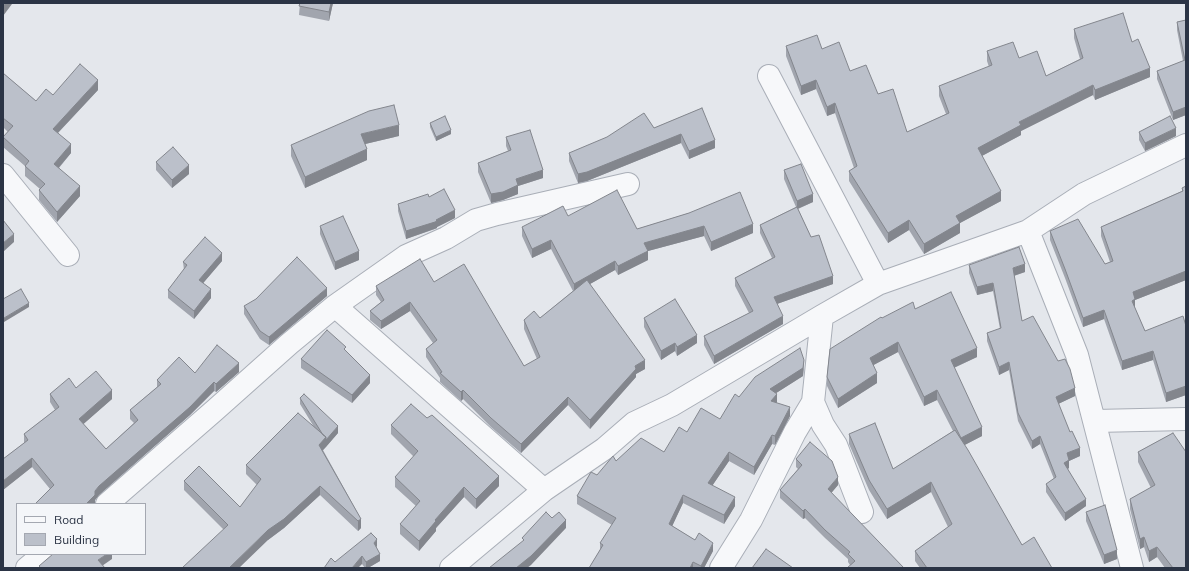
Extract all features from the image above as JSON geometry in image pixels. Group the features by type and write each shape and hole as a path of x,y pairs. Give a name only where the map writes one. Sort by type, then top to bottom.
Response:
{"street":[{"path":"770,76 878,284"},
{"path":"451,568 544,490 604,449 634,423 672,405 878,284 1028,231 1084,194 1186,145"},
{"path":"3,175 68,255"},
{"path":"108,503 289,344 335,306 406,256 446,238 476,220 628,184"},
{"path":"1028,231 1077,355 1132,568"},
{"path":"335,306 544,490"},
{"path":"721,568 751,520 795,432 813,402 822,316"},
{"path":"813,402 823,425 836,445 862,512"},
{"path":"1095,421 1186,419"},
{"path":"27,568 43,555"}],"building":[{"path":"300,3 331,3 329,12 299,6"},
{"path":"1123,13 1132,42 1138,39 1150,68 1095,90 1093,85 1019,122 1021,125 978,148 1001,191 956,216 960,223 924,244 909,220 888,233 849,171 857,166 835,103 827,107 816,80 801,86 786,46 817,35 822,49 839,42 850,71 866,65 878,94 893,89 907,132 949,113 939,86 992,65 987,51 1013,42 1019,58 1037,51 1046,76 1083,58 1074,29"},
{"path":"1186,20 1186,107 1173,112 1157,71 1185,60 1177,22"},
{"path":"80,64 98,80 53,129 71,144 54,164 80,186 57,212 39,190 45,184 25,166 29,161 3,137 13,126 3,118 3,73 36,101 46,89 53,95"},
{"path":"394,105 399,125 361,134 367,149 305,177 291,145 369,111"},
{"path":"702,108 715,140 689,151 681,134 587,172 578,174 569,153 607,137 644,113 654,128"},
{"path":"445,116 451,130 436,137 430,123"},
{"path":"1170,116 1176,128 1145,143 1139,132"},
{"path":"530,130 543,170 516,179 518,185 503,192 491,194 478,163 511,150 506,137"},
{"path":"173,147 189,165 172,180 156,162"},
{"path":"801,164 813,194 797,201 784,170"},
{"path":"1186,186 1186,271 1133,292 1135,299 1132,301 1145,331 1183,316 1186,326 1186,386 1166,393 1153,351 1122,361 1104,310 1083,318 1050,231 1078,219 1105,264 1113,261 1101,227 1183,191 1182,188"},
{"path":"444,189 455,210 436,220 437,221 435,222 406,231 398,204 428,194 429,197"},
{"path":"617,190 637,229 689,213 740,192 753,224 711,242 704,226 644,243 648,251 618,266 615,261 574,284 551,240 532,249 522,227 563,206 568,216"},
{"path":"797,207 811,237 819,235 833,276 774,297 783,316 714,356 704,336 753,311 735,278 775,257 760,225"},
{"path":"343,216 359,251 335,262 320,226"},
{"path":"3,220 14,234 3,243"},
{"path":"205,237 222,253 199,280 211,289 194,311 168,290 187,265 183,262"},
{"path":"1019,247 1025,264 1013,268 1022,321 1033,316 1058,361 1065,359 1070,369 1075,388 1056,397 1070,432 1072,431 1080,448 1067,453 1069,460 1064,463 1086,499 1065,513 1046,484 1056,477 1040,436 1032,441 1018,413 1009,362 999,367 987,333 1001,328 993,283 977,287 969,265"},
{"path":"297,257 327,288 269,337 260,331 244,306 256,299"},
{"path":"420,259 434,282 464,264 524,366 540,357 524,320 534,311 540,318 587,280 645,360 635,366 636,369 590,420 568,397 521,444 491,418 463,390 461,392 440,373 442,372 426,349 437,340 410,302 381,321 370,311 384,300 376,286"},
{"path":"21,289 29,303 4,318 3,299"},
{"path":"951,292 977,348 951,360 982,427 961,438 937,390 924,397 898,342 870,358 877,373 838,399 827,377 830,349 881,317 882,318 913,302 915,309"},
{"path":"675,299 697,335 677,347 675,343 661,351 644,318"},
{"path":"327,330 346,347 344,349 370,375 352,395 301,359"},
{"path":"217,345 239,363 216,384 214,382 190,407 99,486 95,491 95,495 87,503 36,503 54,485 32,458 3,481 3,459 28,440 24,434 59,407 50,394 69,378 76,388 96,371 112,390 79,419 106,449 138,420 130,410 161,384 157,380 179,357 195,373"},
{"path":"800,348 804,360 803,368 770,389 777,394 771,401 790,407 775,436 772,435 754,467 729,452 708,483 735,497 724,515 683,495 669,524 695,540 699,533 713,543 701,566 693,562 690,568 589,568 603,545 600,543 616,518 577,496 591,472 597,475 613,456 616,461 641,438 664,452 679,427 687,432 701,408 720,419 735,394 739,397 755,377"},
{"path":"304,394 338,426 326,440 326,437 323,435 300,398"},
{"path":"411,404 427,418 432,415 499,476 476,499 464,487 419,541 400,524 420,501 395,477 418,451 391,425"},
{"path":"298,413 326,437 319,445 361,519 358,521 320,486 284,519 268,530 229,568 182,568 228,525 184,481 199,466 240,507 261,479 246,465"},
{"path":"875,423 893,469 955,430 1022,545 1034,537 1052,568 927,568 915,551 952,524 931,482 887,509 869,480 849,434"},
{"path":"1173,433 1186,452 1186,568 1173,568 1157,547 1149,551 1144,537 1140,539 1130,499 1155,485 1138,452"},
{"path":"810,442 832,461 838,477 828,489 904,568 847,568 855,561 848,554 850,552 825,530 805,509 803,511 780,490 802,465 796,459"},
{"path":"1105,505 1117,550 1104,555 1086,512"},
{"path":"546,512 552,518 559,512 566,520 531,556 516,568 489,568 524,540 522,538"},
{"path":"371,533 377,539 374,543 380,554 366,562 362,556 352,568 324,568 331,558 335,562"},
{"path":"766,549 793,568 752,568"},
{"path":"52,555 106,555 98,560 105,568 41,568 39,566"}]}
